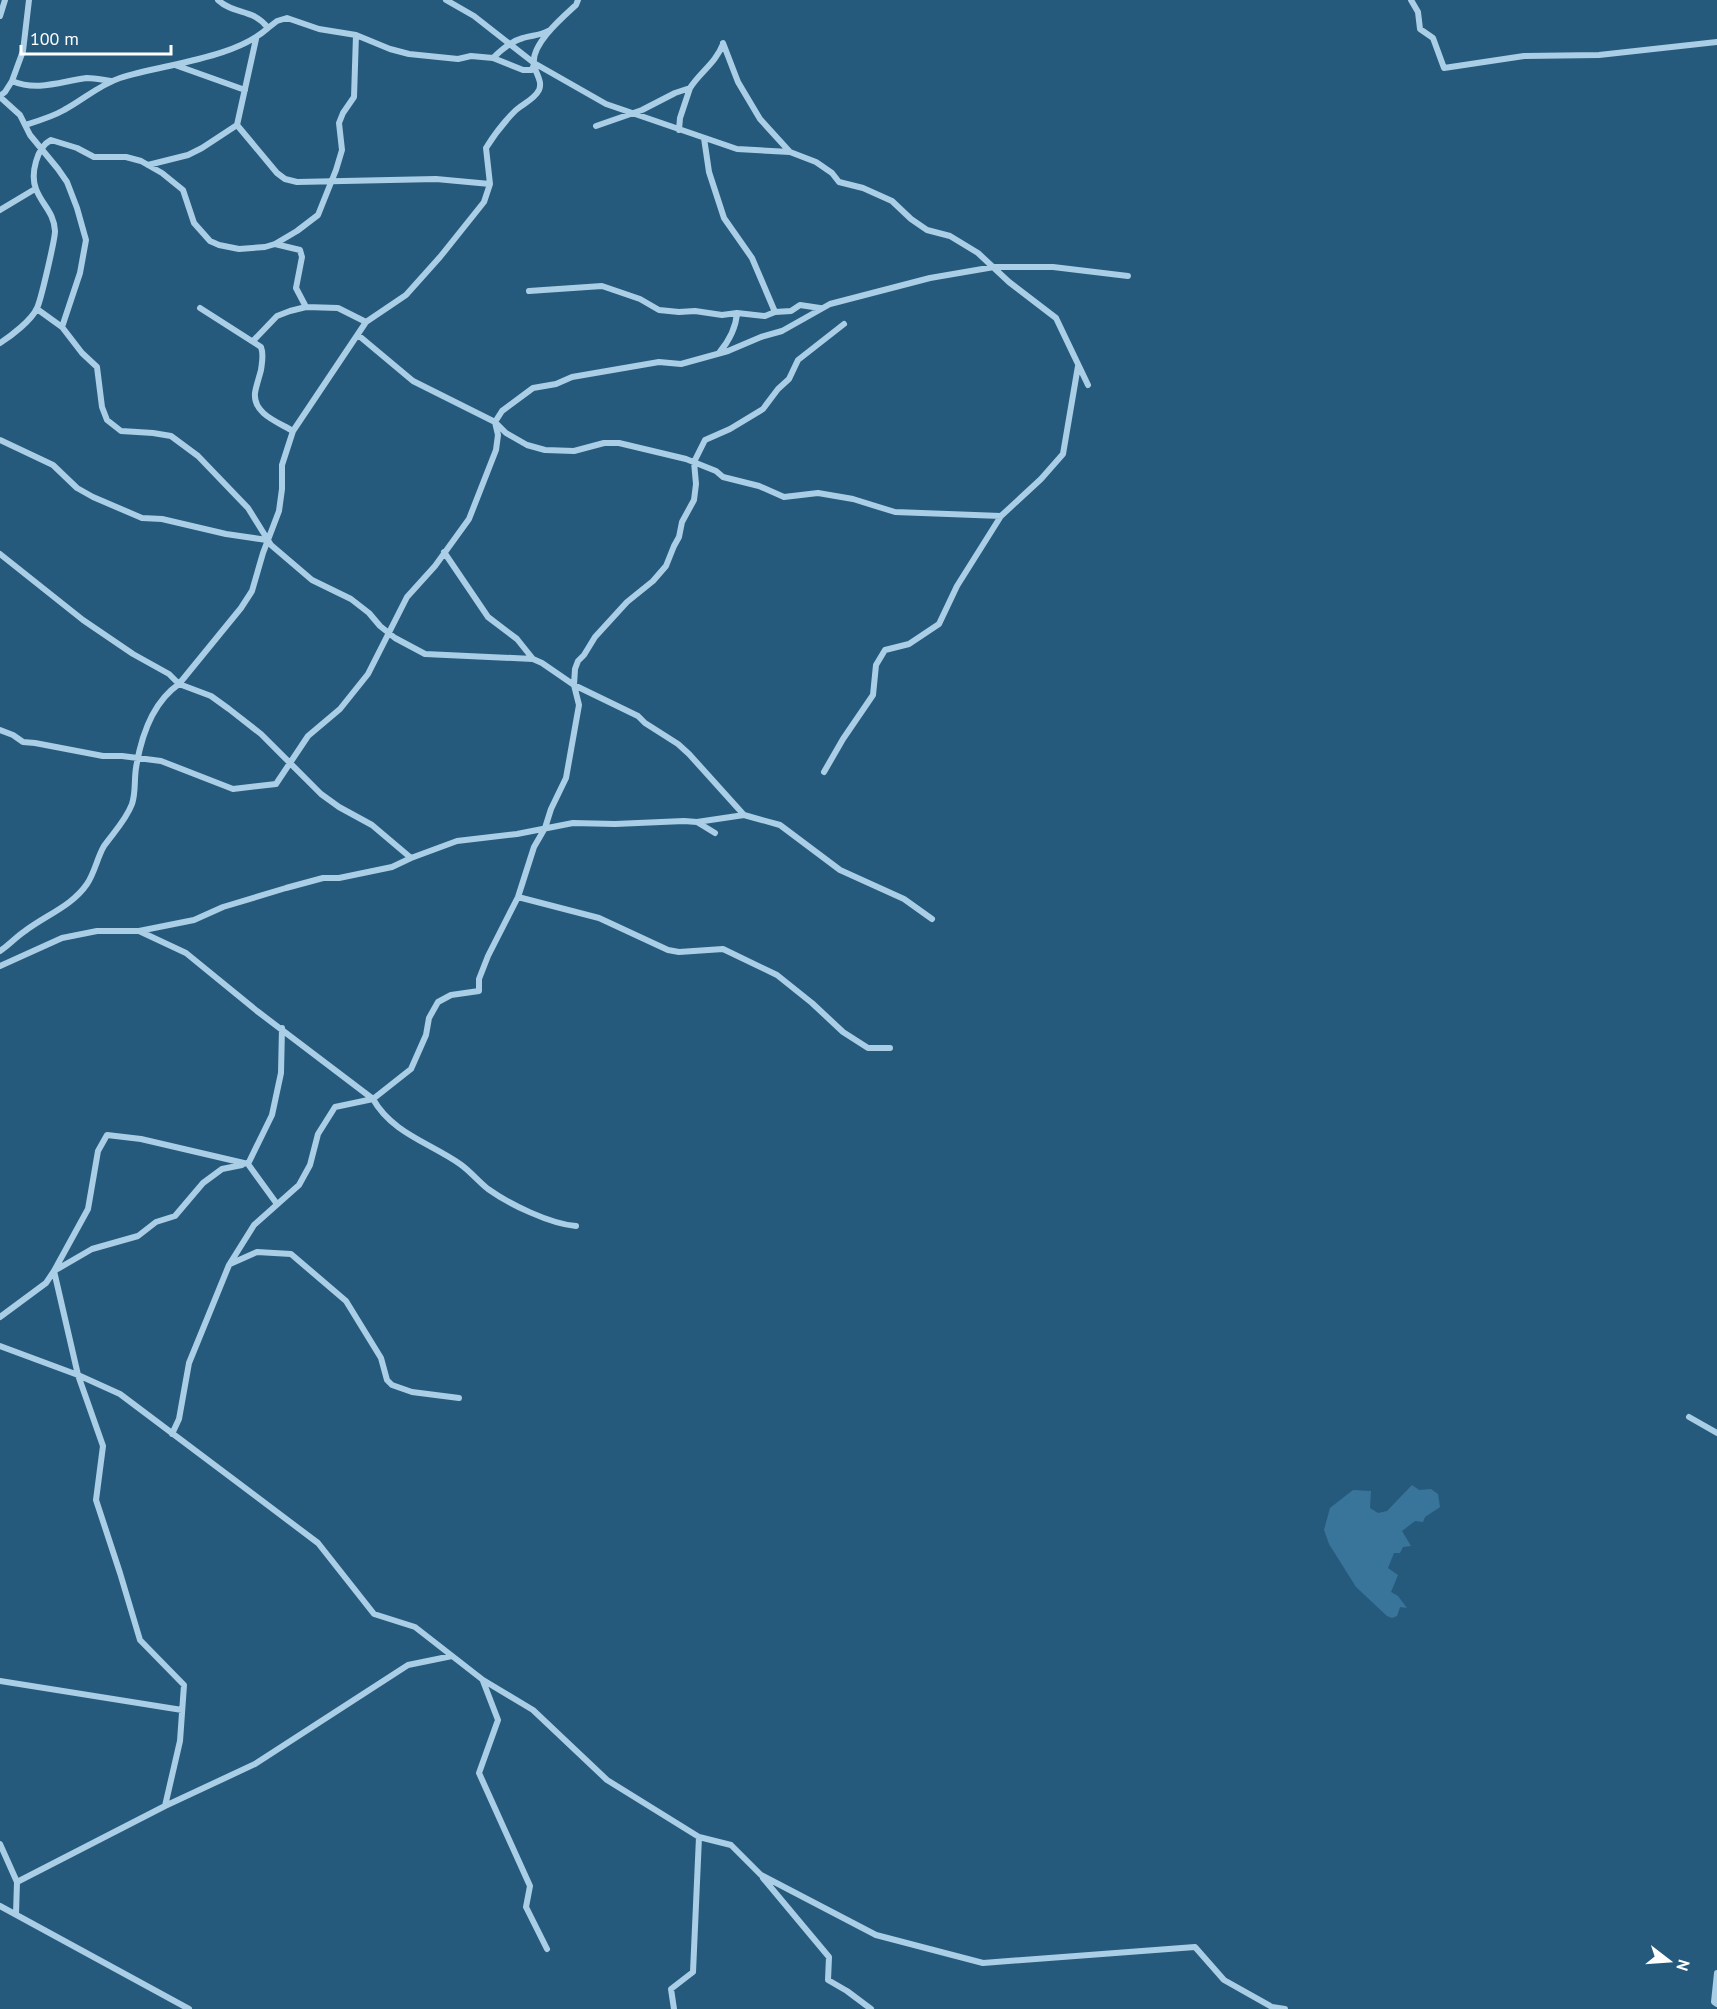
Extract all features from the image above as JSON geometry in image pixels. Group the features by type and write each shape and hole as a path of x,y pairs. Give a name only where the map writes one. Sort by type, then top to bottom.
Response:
{"street":[{"path":"0,16 5,0"},
{"path":"29,0 23,51 12,81 0,97 20,115 41,149 67,182 86,240 80,273 62,327"},
{"path":"218,0 227,8 252,14 268,28"},
{"path":"446,0 474,16 534,63 593,97 633,114 737,149 790,152 816,162 832,173 839,182 863,188 892,201 927,230 950,236 978,254 1009,282 1056,318 1088,385"},
{"path":"25,125 61,112 113,81 192,62 256,39 277,21 287,18 319,29 356,34 390,49 409,54 458,59 471,56 493,58 523,70 532,70 537,48 578,0"},
{"path":"1411,0 1418,12 1420,29 1433,38 1444,68 1524,56 1599,55 1717,42"},
{"path":"493,58 504,48 522,38 540,35 551,29"},
{"path":"275,244 318,215 342,150 339,123 343,112 354,97 356,34"},
{"path":"256,39 237,125 277,173 285,179 297,182 436,179 489,184"},
{"path":"679,130 680,118 690,88 699,74 708,69 714,61 723,43 738,82 760,119 790,152"},
{"path":"0,951 26,930 69,902 88,883 102,851 132,804 142,740 151,719 169,691 179,684 248,599 279,511 282,465 293,431 366,322 406,295 484,202 489,184 486,148 503,125 522,105 534,97 540,87 534,63"},
{"path":"174,65 245,90"},
{"path":"12,81 54,85 88,78 113,81"},
{"path":"596,126 649,108 675,93 690,88"},
{"path":"148,165 188,155 237,125"},
{"path":"704,138 708,172 724,218 752,258 776,312"},
{"path":"0,343 17,330 37,309 54,243 55,231 50,211 35,189 34,175 41,149 44,143 51,140 77,148 94,157 126,157 141,161 162,173 183,190 194,223 210,241 227,248 239,249 275,244 300,250 302,257 296,288 306,307"},
{"path":"0,210 35,189"},
{"path":"0,730 23,742 35,742 103,756 161,760 233,789 276,784 308,736 340,709 362,681 376,661 388,632 407,597 416,585 431,572 469,519 499,441 495,422 502,411 533,388 556,384 572,377 659,362 681,364 718,354 761,337 782,332 820,308 856,296 930,278 994,267 1053,267 1128,276"},
{"path":"529,291 602,286 640,299 659,310 695,311 722,315 737,313 765,316 776,312 791,311 800,305 820,308"},
{"path":"253,341 277,316 290,310 306,307 338,308 366,322"},
{"path":"200,308 261,346 263,358 255,394 258,409 293,431"},
{"path":"37,309 62,327 82,353 97,367 102,407 107,420 121,431 171,436 198,456 248,508 267,540 312,580 363,607 403,644 430,655 533,659 542,663 574,685 638,716 678,744 744,815"},
{"path":"718,354 732,333 737,313"},
{"path":"172,1434 178,1419 189,1363 229,1265 254,1225 299,1185 310,1165 318,1134 334,1107 374,1099 411,1069 426,1035 429,1018 438,1002 452,995 478,991 479,979 488,956 518,897 534,847 545,828 551,809 566,778 579,705 574,685 578,661 595,637 627,602 654,581 666,566 679,537 682,522 694,500 696,484 694,462 705,440 730,429 763,409 789,379 798,360 844,324"},
{"path":"358,335 413,381 495,422 527,446 544,450 574,451 604,443 619,443 657,450 694,462 716,471 723,477 759,486 784,497 818,493 854,499 895,512 1001,516"},
{"path":"824,772 873,695 876,664 885,650 909,644 939,624 957,586 1001,516 1041,479 1063,454 1078,366"},
{"path":"0,440 53,465 77,488 93,497 142,518 162,519 226,534 267,540"},
{"path":"444,552 488,617 517,639 533,659"},
{"path":"0,554 84,620 133,654 169,674 179,684 211,696 261,734 321,794 372,825 411,858"},
{"path":"0,966 62,938 97,931 139,931 194,920 223,907 323,878 339,878 392,867 457,841 517,834 573,823 697,822 744,815 780,825 840,870 904,899 932,919"},
{"path":"697,822 715,833"},
{"path":"518,897 599,918 668,950 680,952 723,949 777,975 843,1032 868,1048 890,1048"},
{"path":"139,931 186,953 257,1011 374,1099 380,1111 410,1136 461,1165 489,1190 548,1221 576,1226"},
{"path":"248,1164 272,1114 281,1073 282,1028"},
{"path":"0,1317 46,1283 54,1271 88,1209 98,1151 108,1135 141,1139 248,1164 278,1204"},
{"path":"54,1271 92,1249 138,1236 156,1222 175,1215 203,1183 222,1169 248,1164"},
{"path":"229,1265 257,1252 291,1254 346,1300 381,1358 387,1380 392,1385 412,1392 459,1398"},
{"path":"54,1271 78,1375 104,1446 96,1500 140,1640 183,1685 180,1741 165,1806"},
{"path":"0,1346 78,1375 120,1394 318,1543 374,1614 415,1627 483,1680 533,1710 607,1780 699,1838 731,1845 761,1875 829,1957 828,1980 870,2009"},
{"path":"1689,1417 1717,1433"},
{"path":"17,1882 165,1806 255,1764 408,1665 452,1656"},
{"path":"483,1680 498,1720 479,1773 530,1886 526,1907 547,1949"},
{"path":"0,1681 182,1710"},
{"path":"674,2009 671,1989 693,1972 699,1838"},
{"path":"0,1844 17,1882 16,1914"},
{"path":"761,1875 876,1935 983,1963 1195,1947 1224,1980 1272,2007 1285,2009"},
{"path":"0,1906 189,2009"},
{"path":"1717,1973 1714,2002 1717,2004"}],"shaded area":[{"path":"1412,1485 1419,1490 1431,1489 1438,1494 1440,1507 1425,1517 1423,1522 1415,1521 1402,1531 1411,1546 1403,1547 1400,1553 1394,1553 1388,1568 1398,1575 1391,1592 1398,1596 1407,1608 1400,1607 1397,1616 1392,1618 1356,1587 1329,1544 1324,1530 1330,1508 1353,1490 1371,1491 1370,1508 1378,1513 1387,1511"}]}
